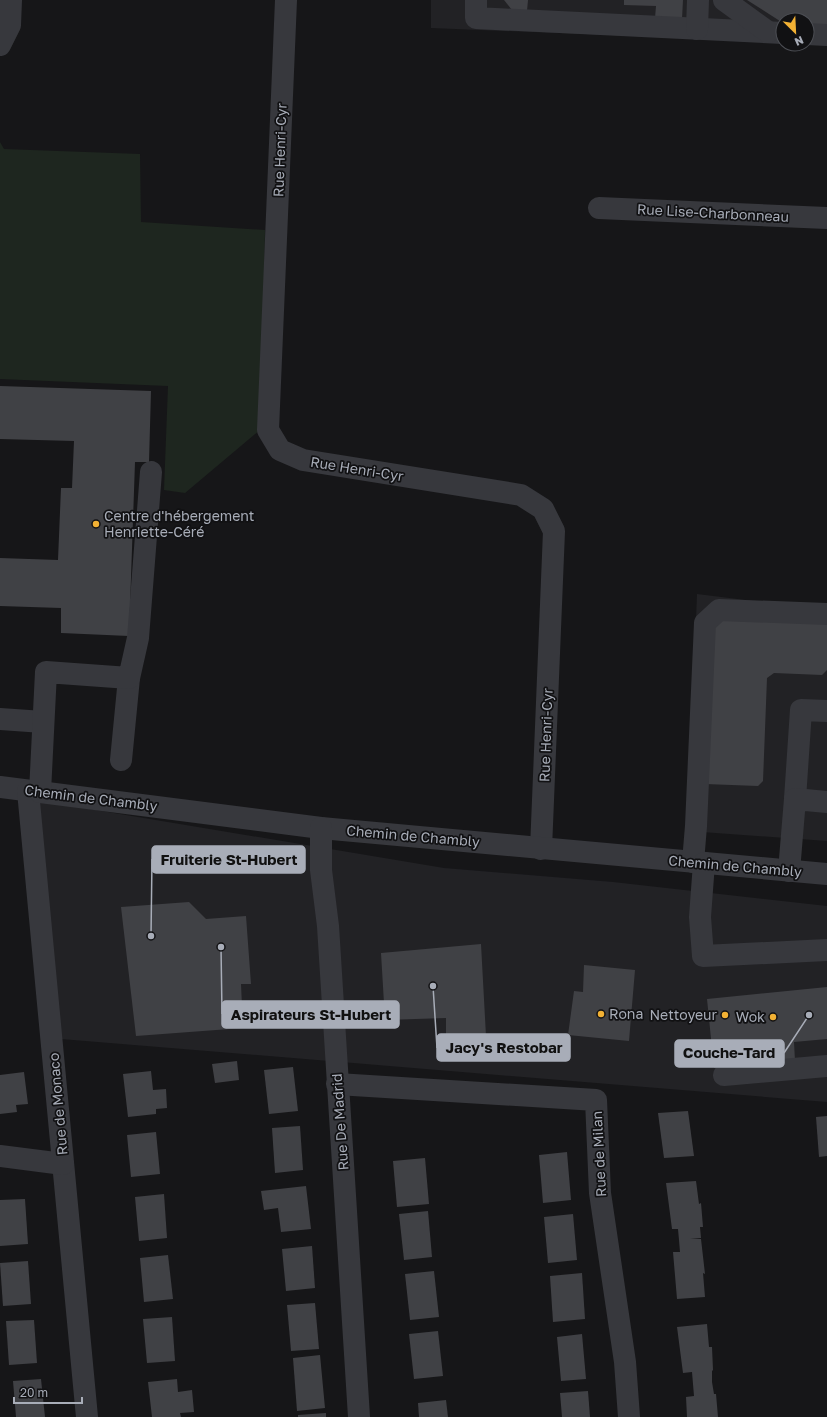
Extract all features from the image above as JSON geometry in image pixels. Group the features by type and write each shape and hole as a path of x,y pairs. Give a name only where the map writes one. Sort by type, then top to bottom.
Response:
{"street":[{"path":"0,45 10,25 11,0"},
{"name":"Rue Henri-Cyr","path":"286,0 268,430 280,450 304,460 521,495 543,509 554,531 541,849"},
{"path":"476,0 476,18 775,32"},
{"path":"697,29 698,0"},
{"path":"724,0 775,31"},
{"path":"815,34 827,34"},
{"name":"Rue Lise-Charbonneau","path":"599,208 827,218"},
{"path":"121,760 129,678 138,638 151,472"},
{"path":"827,614 719,610 705,623 696,826 703,956 827,950"},
{"name":"Rue de Monaco","path":"87,1417 64,1164 34,791 43,722 46,672 129,678"},
{"path":"789,871 801,710 827,712"},
{"path":"0,719 43,722"},
{"name":"Chemin de Chambly","path":"0,787 321,828 827,874"},
{"path":"795,799 827,802"},
{"name":"Rue De Madrid","path":"321,828 320,854 328,926 359,1417"},
{"path":"724,1075 827,1066"},
{"name":"Rue de Milan","path":"337,1084 596,1100 600,1193 625,1362 629,1417"},
{"path":"0,1156 64,1164"}],"shaded area":[{"path":"431,0 827,0 815,12 775,12 775,42 431,28"},
{"path":"0,142 4,149 140,154 141,222 265,230 261,429 185,493 164,490 168,386 0,379"},
{"path":"697,594 827,610 827,841 688,831"},
{"path":"36,800 444,868 613,882 827,906 827,1102 61,1039"}],"building":[{"path":"504,0 528,0 527,11 512,10"},
{"path":"624,0 683,0 682,19 655,18 656,6 624,5"},
{"path":"747,0 827,0 827,25 815,24 815,12 775,12 775,18"},
{"name":"Centre d'hébergement Henriette-Céré","path":"0,386 151,391 149,462 135,462 129,636 61,633 61,608 0,606 0,558 58,560 61,488 72,488 74,441 0,439"},
{"path":"719,620 827,623 827,670 822,675 774,673 767,678 763,781 758,786 705,784 713,627"},
{"path":"189,902 206,919 246,916 251,984 241,984 243,1028 136,1036 121,907"},
{"path":"481,944 486,1036 446,1035 446,1018 385,1020 381,953"},
{"name":"Rona","path":"584,965 635,970 629,1041 568,1035 574,991 583,992"},
{"path":"827,987 827,1039 794,1042 795,1061 714,1068 707,999"},
{"path":"237,1061 239,1080 215,1083 212,1064"},
{"path":"293,1067 298,1111 269,1114 264,1070"},
{"path":"151,1071 153,1090 166,1089 167,1108 156,1109 156,1114 128,1117 123,1074"},
{"path":"24,1072 28,1104 16,1105 17,1112 0,1114 0,1075"},
{"path":"688,1111 694,1156 664,1158 658,1113"},
{"path":"827,1116 827,1156 819,1157 816,1117"},
{"path":"300,1126 303,1170 275,1173 272,1128"},
{"path":"156,1132 160,1174 131,1177 127,1135"},
{"path":"567,1152 571,1200 543,1203 539,1155"},
{"path":"425,1158 429,1204 397,1207 393,1161"},
{"path":"696,1181 699,1204 701,1203 703,1227 700,1227 701,1238 690,1239 701,1239 705,1274 703,1273 705,1297 677,1299 673,1252 680,1252 678,1229 672,1229 666,1183"},
{"path":"306,1186 311,1229 281,1232 278,1208 264,1210 261,1191"},
{"path":"164,1194 167,1238 139,1241 135,1197"},
{"path":"25,1199 28,1244 0,1246 0,1200"},
{"path":"428,1211 432,1257 404,1260 399,1214"},
{"path":"573,1214 577,1260 548,1263 544,1217"},
{"path":"312,1246 315,1288 286,1291 282,1249"},
{"path":"168,1255 173,1299 144,1302 140,1258"},
{"path":"28,1261 31,1304 3,1306 0,1263"},
{"path":"434,1271 439,1317 410,1320 405,1274"},
{"path":"582,1273 585,1319 553,1322 550,1276"},
{"path":"315,1303 319,1349 291,1351 287,1305"},
{"path":"172,1317 175,1361 147,1363 143,1319"},
{"path":"34,1320 37,1363 9,1365 6,1321"},
{"path":"707,1324 709,1347 712,1347 712,1382 714,1394 716,1394 718,1417 687,1417 686,1397 694,1396 692,1372 683,1373 677,1327"},
{"path":"438,1331 443,1376 414,1379 409,1334"},
{"path":"582,1334 586,1379 561,1381 557,1337"},
{"path":"320,1355 325,1408 297,1411 293,1358"},
{"path":"41,1379 45,1417 16,1417 13,1381"},
{"path":"177,1379 178,1392 192,1390 194,1412 180,1413 181,1417 152,1417 148,1382"},
{"path":"588,1391 590,1417 562,1417 560,1393"},
{"path":"446,1400 448,1417 419,1417 418,1403"},
{"path":"326,1413 326,1417 298,1417 298,1415"}],"place":[{"name":"Centre d'hébergement Henriette-Céré","path":"96,524"},
{"name":"Fruiterie St-Hubert","path":"151,936"},
{"name":"Aspirateurs St-Hubert","path":"221,947"},
{"name":"Jacy's Restobar","path":"433,986"},
{"name":"Rona","path":"601,1014"},
{"name":"Nettoyeur","path":"725,1015"},
{"name":"Couche-Tard","path":"809,1015"},
{"name":"Wok","path":"773,1017"}]}
